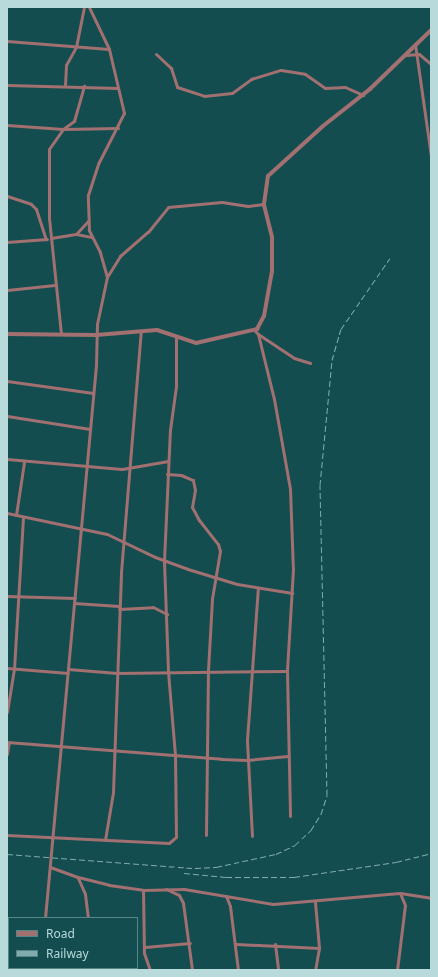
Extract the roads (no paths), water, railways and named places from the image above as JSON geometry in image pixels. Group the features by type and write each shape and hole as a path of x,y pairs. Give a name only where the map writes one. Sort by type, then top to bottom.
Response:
{"street":[{"path":"65,85 66,65 76,47 84,7"},
{"path":"89,7 109,49 124,113 118,128 92,178 88,221 91,237 100,252 107,277"},
{"path":"290,816 287,671 292,593 289,481 274,398 256,332 264,316 272,271 272,236 264,204 268,176 322,126 363,95 431,30"},
{"path":"7,41 109,49"},
{"path":"415,44 431,157"},
{"path":"156,54 171,68 176,87 204,96 232,92 251,79 281,70 305,74 325,88 344,87 363,95"},
{"path":"406,55 417,54 431,64"},
{"path":"7,84 84,85 118,88"},
{"path":"61,334 51,239 49,149 63,129 75,119 84,85"},
{"path":"7,125 63,129 118,128"},
{"path":"7,196 31,204 36,209 46,239"},
{"path":"45,917 54,838 87,467 96,335 107,277 120,256 148,232 168,207 222,202 248,206 264,204"},
{"path":"76,234 88,221"},
{"path":"7,242 51,239 76,234 91,237"},
{"path":"7,290 55,284"},
{"path":"7,334 96,335 141,331 164,331 176,337 196,342 256,332 294,358 310,363"},
{"path":"105,840 113,792 119,608 123,541 141,331"},
{"path":"7,835 105,840 174,841 177,826 175,755 168,671 164,561 167,474 176,386 176,337"},
{"path":"7,381 93,393"},
{"path":"7,416 90,429"},
{"path":"7,459 24,462 129,469 168,461"},
{"path":"16,515 24,462"},
{"path":"167,474 181,475 192,480 195,490 192,507 197,517 219,547 208,670 206,835"},
{"path":"7,513 107,534 164,561 216,576 237,584 292,593"},
{"path":"7,712 14,669 22,517"},
{"path":"252,836 247,760 258,587"},
{"path":"7,596 75,598"},
{"path":"74,604 119,608 153,607 167,614"},
{"path":"7,668 117,672 208,670 287,671"},
{"path":"7,754 8,742 247,760 288,756"},
{"path":"50,866 78,877 142,890 184,889 273,904 315,902 400,893 431,898"},
{"path":"78,877 85,894 88,917"},
{"path":"165,889 180,898 190,942 192,970"},
{"path":"142,890 145,957 150,970"},
{"path":"398,970 405,905 400,893"},
{"path":"226,896 230,906 236,944 237,970"},
{"path":"315,902 319,948 315,970"},
{"path":"145,947 190,942"},
{"path":"236,944 275,944 319,948"},
{"path":"275,944 278,970"}],"railway":[{"path":"7,854 195,868 216,867 276,854 295,845 311,830 321,814 327,795 320,485 332,360 341,329 390,258"},
{"path":"184,873 226,877 294,877 396,862 431,853"}]}
